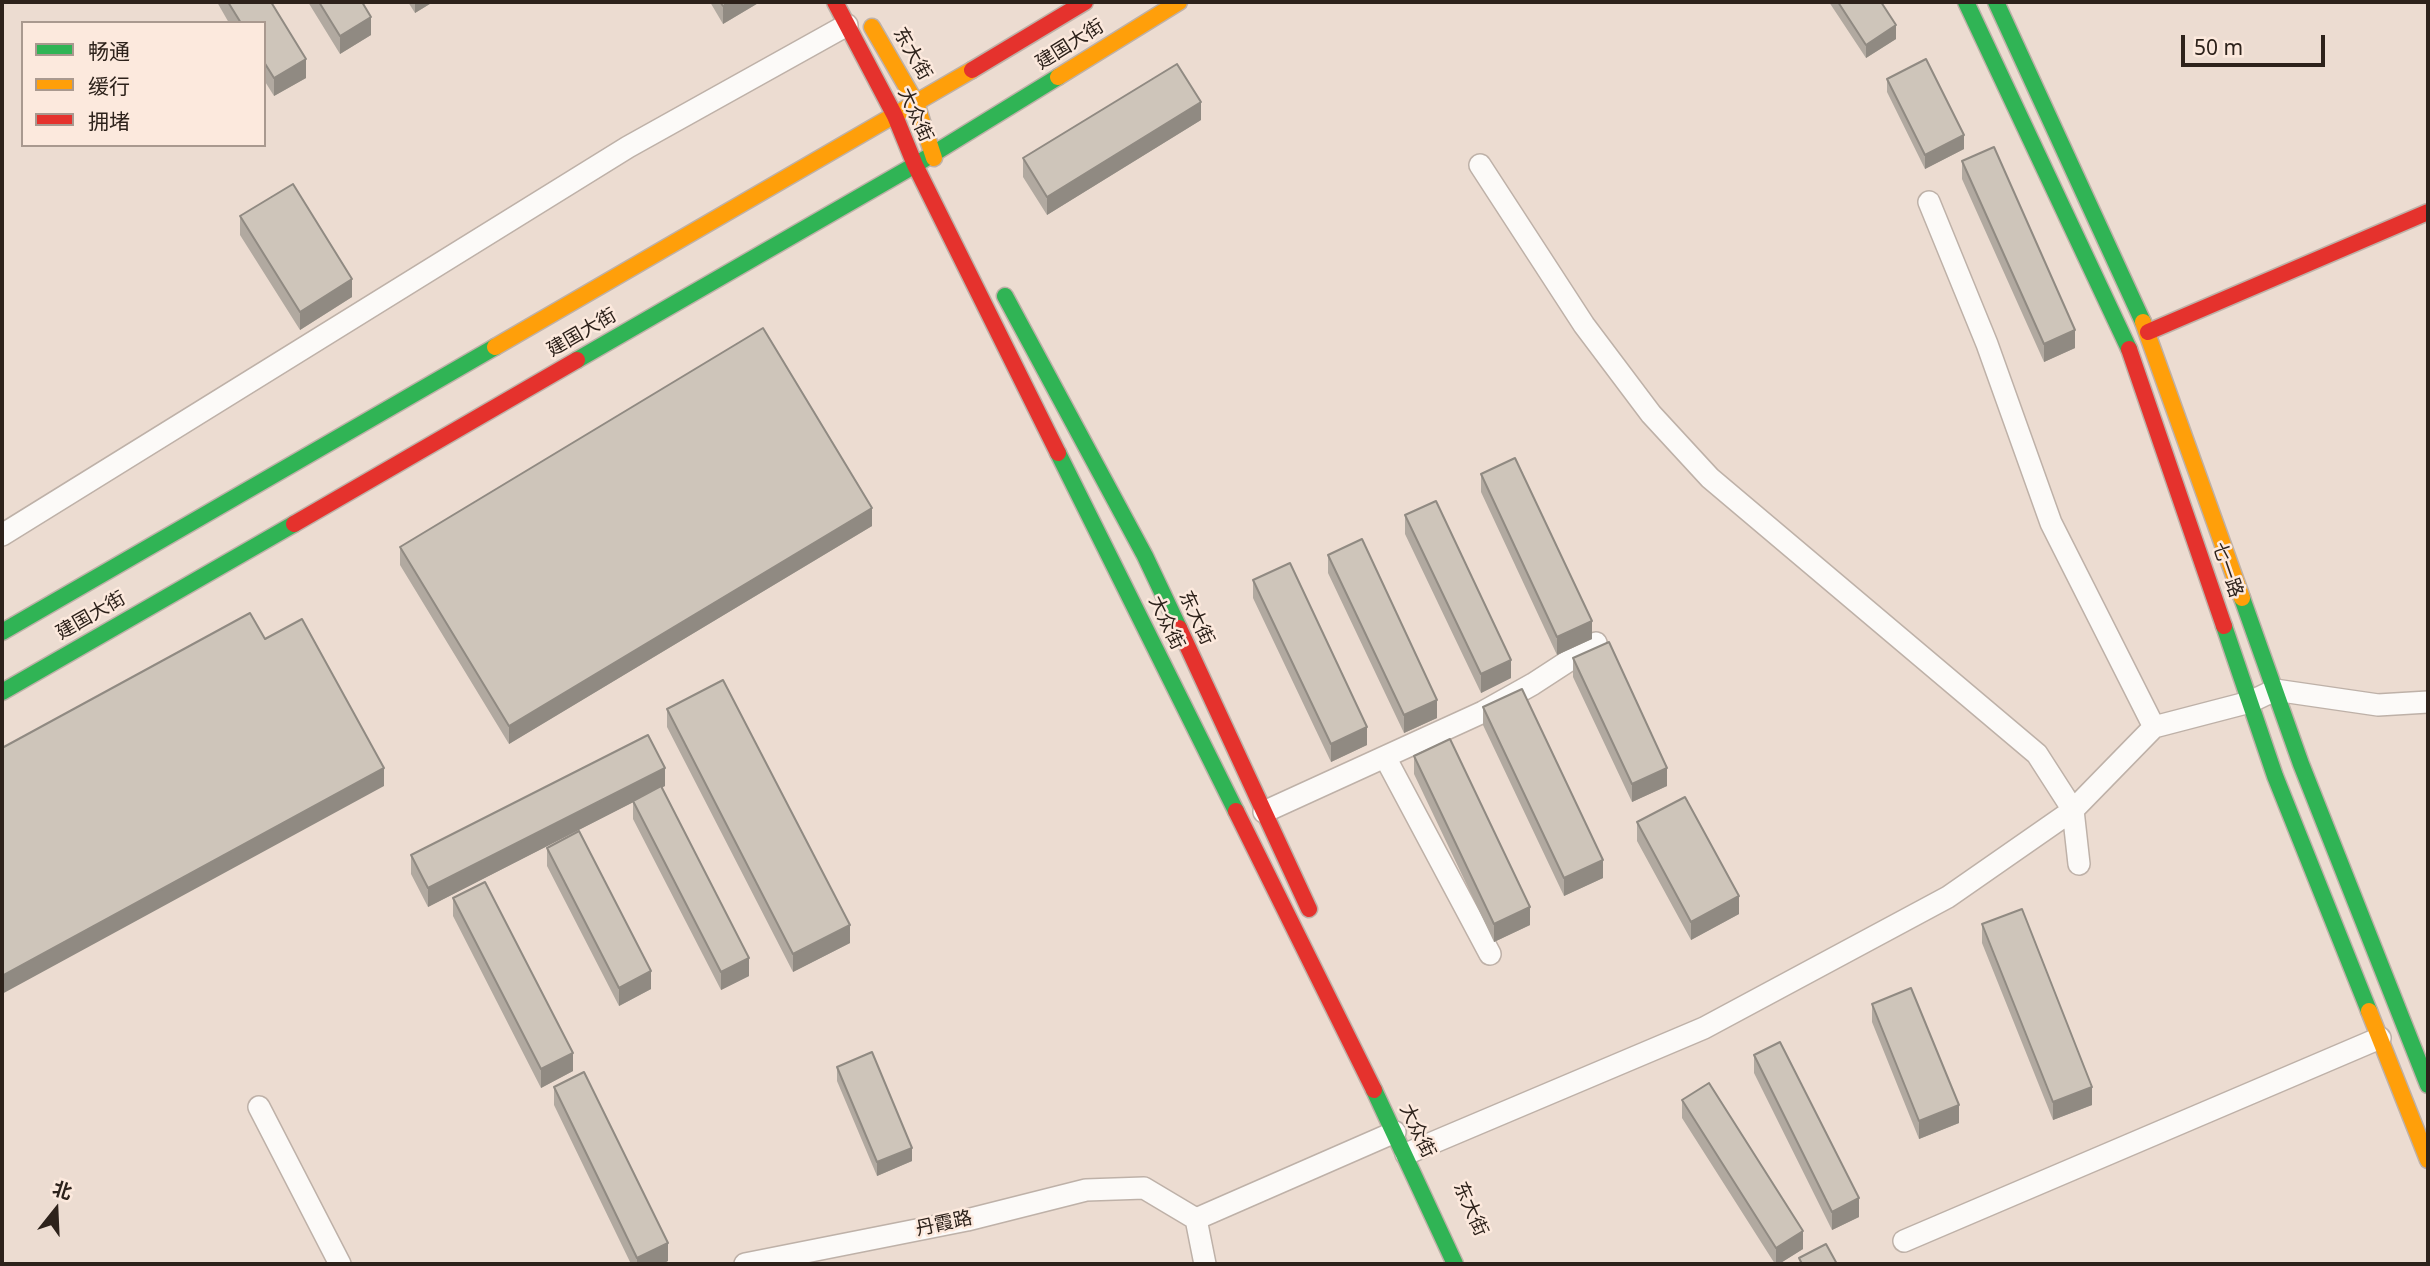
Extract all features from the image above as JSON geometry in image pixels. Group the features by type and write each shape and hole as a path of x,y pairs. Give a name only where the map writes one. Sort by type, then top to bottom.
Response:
{"main road":[{"name":"大众街","path":"835,2 856,19 915,165 1412,1145 1455,1264"},
{"name":"建国大街","path":"2,632 895,116 1085,2"},
{"name":"建国大街","path":"2,692 915,165 1179,2"},
{"name":"七一路","path":"1966,2 2128,347 2275,776 2428,1160"},
{"name":"七一路","path":"1996,2 2148,332 2301,764 2428,1085"},
{"name":"东大街","path":"856,19 916,103 932,154 943,176"},
{"path":"2148,332 2428,212"},
{"name":"东大街","path":"996,281 1145,556 1316,924"},
{"name":"东大街","path":"1451,1217 1472,1264"}],"street":[{"path":"2,535 628,147 856,19"},
{"path":"1480,165 1584,325 1651,414 1710,478 2037,754 2073,810 2079,864"},
{"path":"1929,202 1987,344 2051,523 2154,727"},
{"path":"1264,812 1483,712 1533,684 1596,643"},
{"path":"1205,1264 1196,1219 1412,1145 1704,1028 1948,897 2073,810 2154,727 2250,702 2275,690 2378,705 2428,702"},
{"path":"1385,757 1490,954"},
{"path":"1904,1241 2380,1038"},
{"path":"259,1107 340,1264"},
{"name":"丹霞路","path":"745,1264 967,1220 1086,1190 1144,1188 1196,1219"}],"building":[{"path":"228,2 271,2 306,59 274,78 266,65 266,21 240,21"},
{"path":"319,2 362,2 371,17 340,36"},
{"path":"1838,2 1881,2 1896,25 1866,45"},
{"path":"1926,59 1964,135 1925,155 1887,79"},
{"path":"1177,64 1201,102 1047,197 1023,158"},
{"path":"1994,147 2075,330 2044,344 1962,161"},
{"path":"293,184 352,279 300,312 240,216"},
{"path":"763,328 872,508 509,726 400,547"},
{"path":"1515,458 1592,621 1557,637 1481,474"},
{"path":"1436,501 1511,660 1481,674 1405,515"},
{"path":"1362,539 1437,700 1404,715 1328,555"},
{"path":"1290,563 1367,727 1331,744 1253,580"},
{"path":"250,613 265,639 302,619 384,768 2,976 2,748"},
{"path":"1609,642 1667,768 1632,784 1573,658"},
{"path":"723,680 850,925 793,954 667,709"},
{"path":"1522,689 1603,860 1564,878 1483,707"},
{"path":"648,735 665,768 428,888 411,855"},
{"path":"1450,739 1530,907 1494,924 1414,756"},
{"path":"661,786 749,958 721,972 633,801"},
{"path":"1685,797 1739,896 1691,922 1637,822"},
{"path":"579,831 651,971 619,988 547,848"},
{"path":"485,882 573,1053 541,1069 453,898"},
{"path":"2022,909 2092,1087 2053,1102 1982,924"},
{"path":"1911,988 1959,1105 1919,1121 1872,1004"},
{"path":"1780,1042 1859,1198 1832,1212 1754,1055"},
{"path":"872,1052 912,1148 877,1162 837,1067"},
{"path":"584,1072 668,1243 637,1258 554,1087"},
{"path":"1709,1083 1803,1231 1776,1248 1682,1100"},
{"path":"1826,1244 1837,1264 1802,1264 1799,1258"}],"traffic: fast":[{"path":"1966,2 2129,349"},
{"path":"1996,2 2143,322"},
{"path":"577,360 915,165 1058,77"},
{"path":"1005,296 1145,556 1179,628"},
{"path":"2,632 495,347"},
{"path":"1058,453 1236,811"},
{"path":"2,692 294,524"},
{"path":"2242,598 2301,764 2428,1085"},
{"path":"2224,626 2275,776 2369,1011"},
{"path":"1374,1090 1455,1264"}],"traffic: slow":[{"path":"1058,77 1179,2"},
{"path":"872,27 916,103 934,158"},
{"path":"495,347 972,70"},
{"path":"2143,322 2242,598"},
{"path":"2369,1011 2428,1160"}],"traffic: jam":[{"path":"835,2 895,116 915,165 1058,453"},
{"path":"972,70 1085,2"},
{"path":"2148,332 2428,212"},
{"path":"2129,349 2224,626"},
{"path":"294,524 577,360"},
{"path":"1179,628 1309,909"},
{"path":"1236,811 1374,1090"}]}
